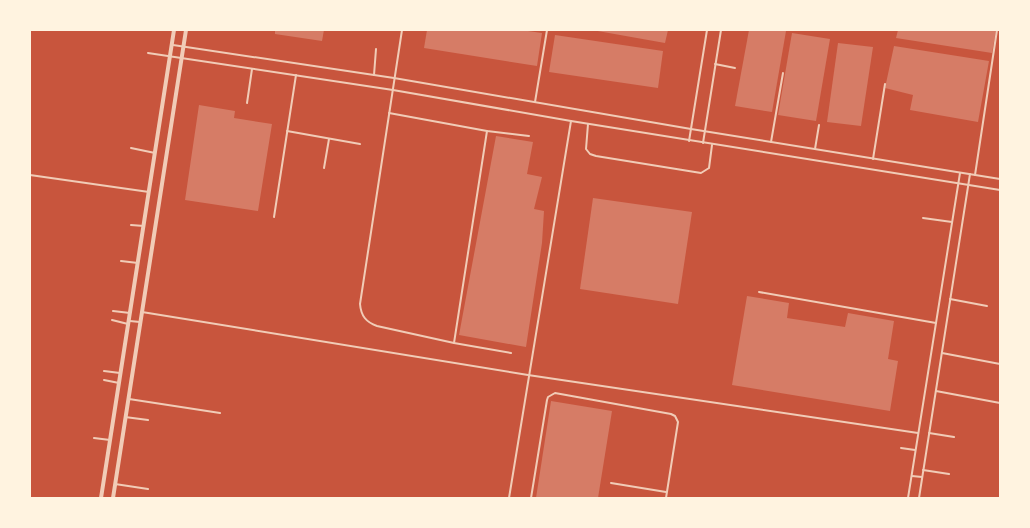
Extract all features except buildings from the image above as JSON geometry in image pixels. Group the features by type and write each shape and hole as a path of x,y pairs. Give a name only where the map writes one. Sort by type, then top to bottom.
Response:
{"street":[{"path":"101,498 174,30"},
{"path":"113,498 186,30"}],"lane":[{"path":"402,30 360,304 361,312 370,324 376,326 512,353"},
{"path":"535,102 547,30"},
{"path":"689,141 707,30"},
{"path":"703,143 721,30"},
{"path":"975,175 997,30"},
{"path":"172,45 394,78 705,132 1000,179"},
{"path":"374,75 376,49"},
{"path":"148,53 393,90 712,145 1000,190"},
{"path":"715,64 735,68"},
{"path":"247,103 252,69"},
{"path":"771,142 783,73"},
{"path":"274,217 296,75"},
{"path":"873,159 885,84"},
{"path":"389,113 487,131 529,136"},
{"path":"509,498 571,121"},
{"path":"588,124 585,146 592,156 701,173 709,168 712,145"},
{"path":"815,149 819,125"},
{"path":"287,131 360,144"},
{"path":"454,343 487,131"},
{"path":"324,168 329,139"},
{"path":"131,148 155,153"},
{"path":"908,498 960,173"},
{"path":"919,498 970,174"},
{"path":"30,175 149,192"},
{"path":"923,218 952,222"},
{"path":"131,225 144,226"},
{"path":"121,261 138,263"},
{"path":"759,292 936,324"},
{"path":"950,299 988,306"},
{"path":"112,311 130,313"},
{"path":"142,312 918,434"},
{"path":"112,320 140,322"},
{"path":"942,354 1000,364"},
{"path":"104,371 120,373"},
{"path":"104,380 119,383"},
{"path":"936,391 1000,403"},
{"path":"531,498 547,400 548,396 555,393 675,416 678,422 666,498"},
{"path":"128,399 220,413"},
{"path":"125,417 148,420"},
{"path":"929,433 954,437"},
{"path":"94,438 110,440"},
{"path":"901,448 915,450"},
{"path":"923,470 949,474"},
{"path":"911,475 922,477"},
{"path":"611,483 666,492"},
{"path":"115,484 148,489"}]}
